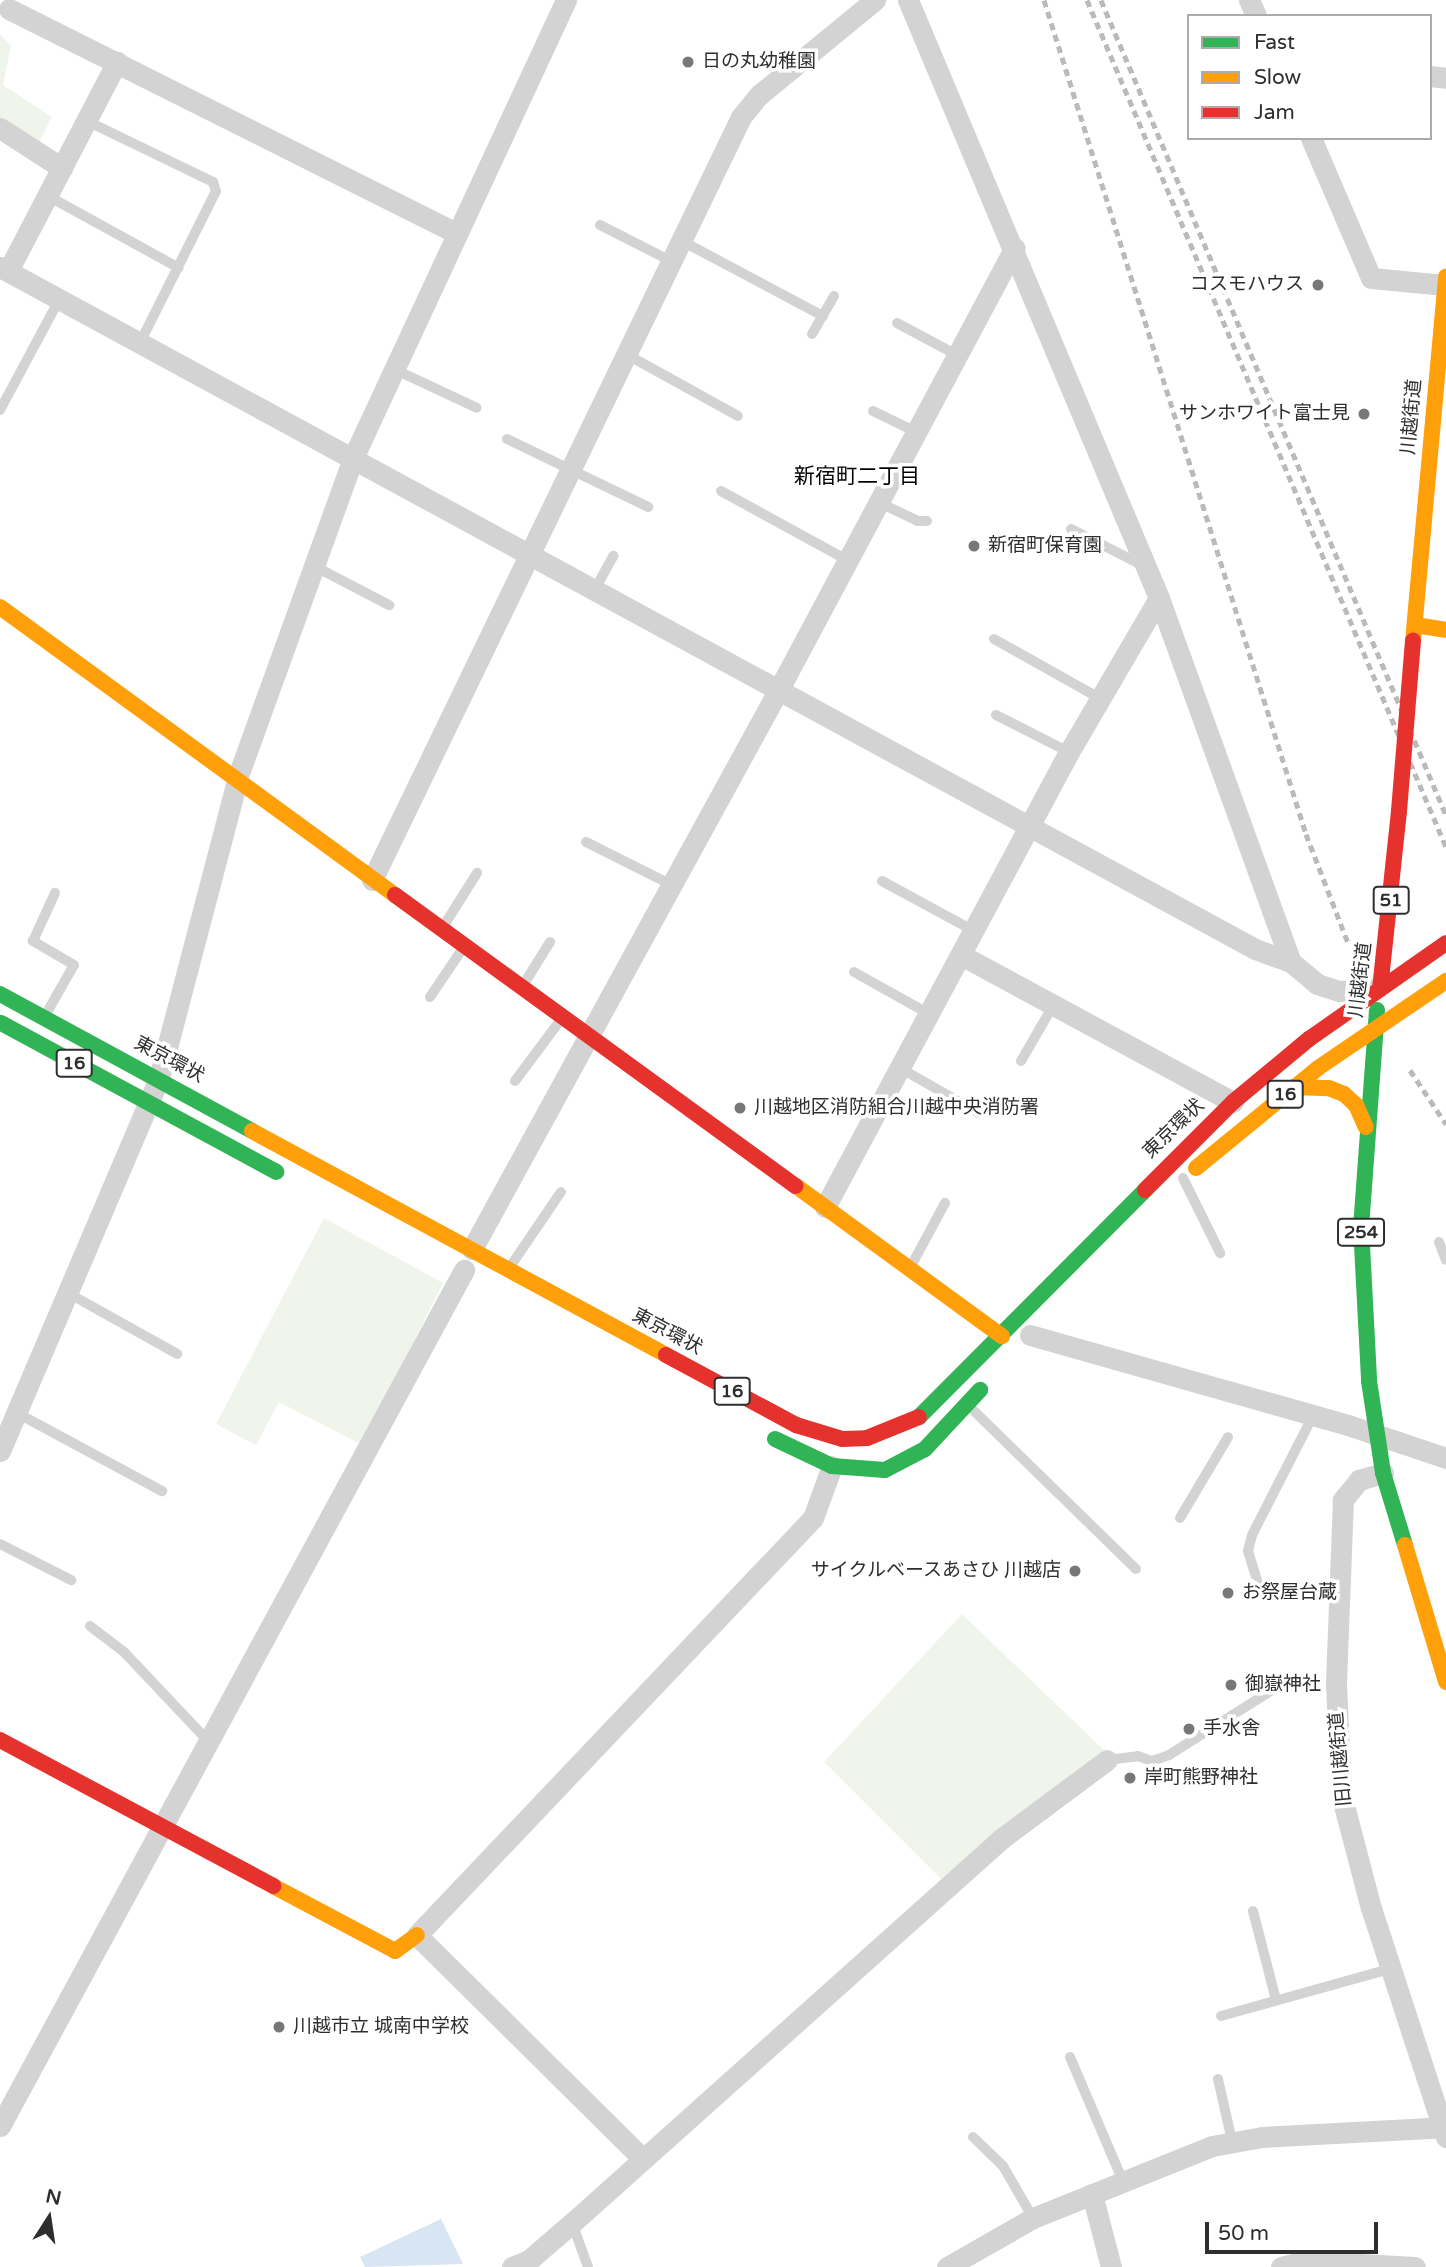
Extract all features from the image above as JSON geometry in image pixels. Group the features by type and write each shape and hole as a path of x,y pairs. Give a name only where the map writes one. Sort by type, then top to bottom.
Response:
{"main road":[{"name":"川越街道","path":"1446,276 1438,450 1414,633 1399,810 1366,1127 1362,1280 1376,1437 1383,1473 1446,1682"},
{"path":"0,607 239,776 463,948 1002,1336"},
{"path":"1414,633 1446,630"},
{"name":"東京環状","path":"0,994 796,1425 842,1438 867,1438 909,1424 1002,1336 1233,1102 1380,989 1446,943"},
{"name":"16","path":"1178,1182 1294,1087 1376,1027 1446,981"},
{"name":"16","path":"0,1023 290,1179"},
{"path":"1294,1087 1329,1088 1344,1094 1356,1105 1366,1127"},
{"path":"1026,1340 1047,1317"},
{"name":"16","path":"756,1429 832,1466 885,1470 906,1463 968,1404 994,1375"},
{"path":"0,1740 395,1951 417,1935"}],"street":[{"path":"0,1449 159,1078 239,776 353,458 566,0"},
{"path":"372,880 569,466 741,117 759,95 875,0"},
{"path":"908,0 1159,598 1291,962"},
{"path":"9,9 456,233"},
{"path":"117,62 48,196 4,269 139,345 596,589 1255,949 1291,962 1317,984 1339,990 1380,989"},
{"path":"0,128 62,168"},
{"path":"1312,140 1371,278 1445,285"},
{"path":"472,1249 779,689 1014,248"},
{"path":"825,1207 1069,752 1102,700 1159,598"},
{"path":"961,955 1233,1102"},
{"path":"0,2126 464,1270"},
{"path":"1026,1340 1313,1416 1446,1458"},
{"path":"641,2158 417,1935 813,1518 832,1466"},
{"name":"旧川越街道","path":"1383,1473 1359,1480 1343,1500 1336,1684 1341,1794 1392,1968 1445,2132"},
{"path":"512,2267 529,2260 572,2224 641,2158 1001,1839 1107,1760"},
{"path":"947,2267 1033,2218 1232,2141 1445,2132"},
{"path":"1092,2194 1111,2267"},
{"path":"1281,2267 1305,2261 1415,2267"}],"lane":[{"path":"87,121 213,182 216,191 139,345"},
{"path":"48,196 179,268"},
{"path":"600,225 669,260"},
{"path":"680,240 823,316"},
{"path":"812,334 834,296"},
{"path":"0,410 59,300"},
{"path":"897,323 957,355"},
{"path":"624,353 738,416"},
{"path":"396,370 477,408"},
{"path":"873,411 916,432"},
{"path":"508,439 569,466 648,507"},
{"path":"721,491 847,560"},
{"path":"878,502 918,521 928,521"},
{"path":"1071,529 1144,566"},
{"path":"596,589 613,556"},
{"path":"314,566 389,604"},
{"path":"994,639 1102,700"},
{"path":"996,715 1069,752"},
{"path":"586,842 672,885"},
{"path":"441,931 477,873"},
{"path":"882,881 974,931"},
{"path":"44,1018 74,965 33,941 55,893"},
{"path":"521,989 550,942"},
{"path":"429,997 463,948"},
{"path":"854,972 929,1014"},
{"path":"1021,1060 1054,1004"},
{"path":"515,1081 562,1018"},
{"path":"900,1068 979,1113"},
{"path":"1178,1182 1220,1253"},
{"path":"508,1269 561,1192"},
{"path":"910,1268 945,1203"},
{"path":"1439,1242 1446,1260"},
{"path":"68,1293 177,1354"},
{"path":"968,1404 1136,1569"},
{"path":"17,1413 162,1491"},
{"path":"1261,1593 1248,1551 1252,1535 1313,1416"},
{"path":"1180,1518 1228,1437"},
{"path":"0,1544 72,1580"},
{"path":"90,1626 124,1652 209,1742"},
{"path":"1107,1760 1138,1756 1152,1761 1168,1755 1280,1685"},
{"path":"1253,1911 1276,2000"},
{"path":"1221,2016 1392,1968"},
{"path":"1070,2057 1123,2181"},
{"path":"1218,2079 1232,2141"},
{"path":"973,2137 1003,2166 1033,2218"},
{"path":"572,2224 588,2267"}],"shaded area":[{"path":"0,34 11,46 3,85 52,117 38,145 0,121"},
{"path":"324,1218 443,1283 362,1445 279,1402 256,1445 216,1424"},
{"path":"962,1614 1104,1750 996,1833 944,1882 824,1762"},
{"path":"441,2219 463,2264 365,2267 360,2257"}],"railway":[{"path":"1044,0 1306,834 1348,943"},
{"path":"1087,0 1446,847"},
{"path":"1101,0 1446,815"},
{"path":"1410,1070 1446,1124"}],"traffic: fast":[{"path":"0,994 252,1131"},
{"path":"1377,1010 1361,1226 1369,1381 1383,1473 1405,1545"},
{"path":"1,1023 276,1172"},
{"path":"919,1417 1145,1190"},
{"path":"775,1439 832,1466 885,1470 925,1449 980,1390"}],"traffic: slow":[{"path":"1413,641 1446,276"},
{"path":"0,607 395,895"},
{"path":"1415,625 1446,630"},
{"path":"1196,1168 1318,1068 1446,981"},
{"path":"1294,1087 1329,1088 1344,1094 1356,1105 1366,1127"},
{"path":"252,1131 666,1355"},
{"path":"796,1186 1002,1336"},
{"path":"1405,1545 1446,1682"},
{"path":"273,1886 395,1951 417,1935"}],"traffic: jam":[{"path":"1399,811 1413,641"},
{"path":"1380,989 1399,811"},
{"path":"395,895 796,1186"},
{"path":"1145,1190 1233,1102 1309,1039 1446,943"},
{"path":"666,1355 796,1425 842,1439 867,1438 919,1417"},
{"path":"0,1740 273,1886"}],"place":[{"name":"日の丸幼稚園","path":"688,62"},
{"name":"コスモハウス","path":"1318,285"},
{"name":"サンホワイト富士見","path":"1364,414"},
{"name":"新宿町保育園","path":"974,546"},
{"name":"川越地区消防組合川越中央消防署","path":"740,1108"},
{"name":"サイクルベースあさひ 川越店","path":"1075,1571"},
{"name":"お祭屋台蔵","path":"1228,1593"},
{"name":"御嶽神社","path":"1231,1685"},
{"name":"手水舎","path":"1189,1729"},
{"name":"岸町熊野神社","path":"1130,1778"},
{"name":"川越市立 城南中学校","path":"279,2027"}],"district":[{"name":"新宿町二丁目","path":"857,477"}]}
